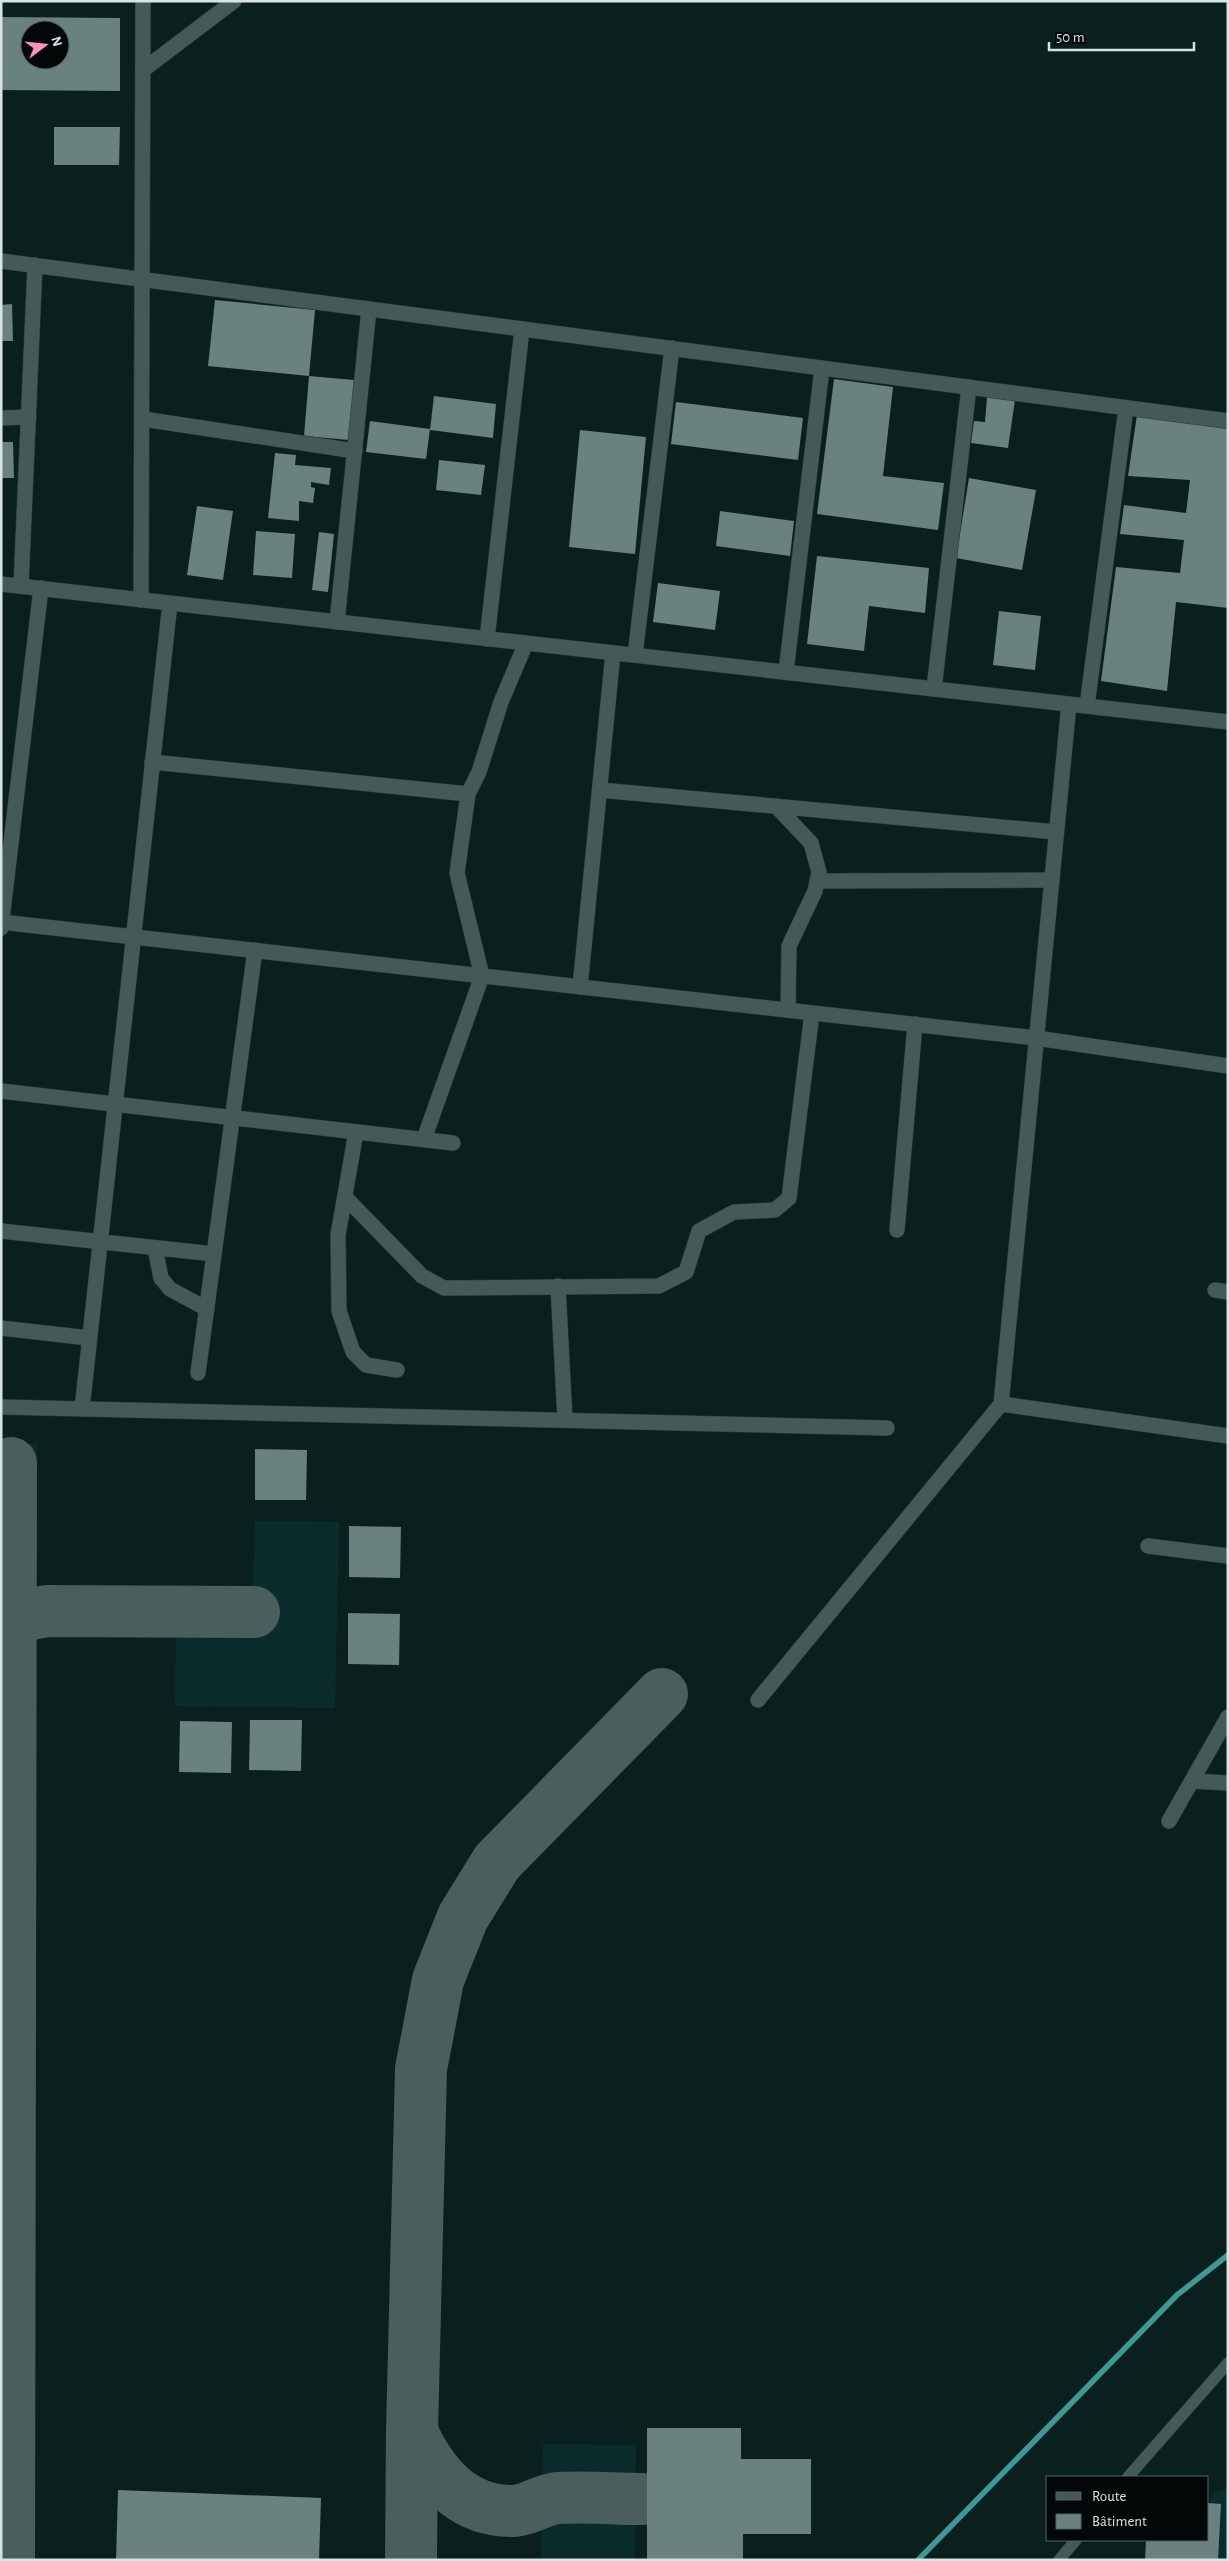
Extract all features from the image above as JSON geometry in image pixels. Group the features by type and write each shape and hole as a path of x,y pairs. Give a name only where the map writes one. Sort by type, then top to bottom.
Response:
{"street":[{"path":"141,600 143,1"},
{"path":"143,70 234,1"},
{"path":"1,261 1228,421"},
{"path":"21,586 35,265"},
{"path":"337,622 369,309"},
{"path":"486,639 522,329"},
{"path":"635,655 672,348"},
{"path":"786,672 822,368"},
{"path":"934,689 969,387"},
{"path":"1087,706 1126,408"},
{"path":"1,418 29,417"},
{"path":"143,419 355,451"},
{"path":"1,584 1228,722"},
{"path":"1,928 41,588"},
{"path":"82,1409 170,603"},
{"path":"424,1140 482,976 457,873 468,794 479,772 501,702 526,643"},
{"path":"580,987 613,653"},
{"path":"758,1700 1001,1404 1068,704"},
{"path":"152,762 468,794"},
{"path":"600,790 1056,832"},
{"path":"776,806 811,843 819,872 816,891 789,946 788,1010"},
{"path":"817,881 1052,880"},
{"path":"2,922 1036,1038 1228,1066"},
{"path":"198,1373 255,950"},
{"path":"344,1196 422,1276 444,1288 659,1286 686,1272 699,1231 734,1212 776,1210 790,1198 812,1013"},
{"path":"897,1230 915,1024"},
{"path":"1,1091 453,1143"},
{"path":"356,1132 338,1235 339,1311 353,1352 366,1365 397,1370"},
{"path":"1,1230 214,1254"},
{"path":"155,1248 161,1278 170,1290 207,1309"},
{"path":"558,1286 565,1420"},
{"path":"1,1328 89,1338"},
{"path":"1001,1404 1228,1436"},
{"path":"1,1407 887,1428"},
{"path":"1148,1546 1228,1556"},
{"path":"1170,1821 1228,1717"},
{"path":"1192,1780 1228,1784"}],"lane":[{"path":"1129,2476 1228,2363"},
{"path":"1059,2560 1075,2541"}],"shaded area":[{"path":"1,1444 37,1444 32,2560 1,2560"},
{"path":"255,1521 339,1522 335,1708 175,1706 176,1611 253,1612"},
{"path":"543,2444 636,2445 634,2560 541,2560"},
{"path":"1228,2488 1228,2560 1207,2560 1211,2493"}],"building":[{"path":"1,17 120,18 120,91 1,90"},
{"path":"54,127 120,127 119,165 54,165"},
{"path":"215,300 315,310 309,376 208,366"},
{"path":"12,304 13,341 1,341 1,305"},
{"path":"309,376 354,380 349,440 304,436"},
{"path":"834,379 893,387 883,476 944,483 938,530 817,514"},
{"path":"434,396 496,404 493,438 430,430"},
{"path":"987,397 1015,400 1008,448 971,443 974,421 985,422"},
{"path":"676,402 803,418 798,460 671,444"},
{"path":"1137,415 1228,427 1228,608 1176,602 1167,691 1101,681 1116,567 1180,573 1184,540 1120,534 1124,505 1186,513 1190,480 1128,476"},
{"path":"370,421 430,429 426,459 366,452"},
{"path":"580,430 646,437 635,554 569,547"},
{"path":"1,442 13,442 14,478 1,478"},
{"path":"275,453 296,455 295,465 331,468 329,485 311,482 311,487 315,488 313,503 299,501 299,521 268,518"},
{"path":"439,460 485,465 481,495 436,490"},
{"path":"969,478 1036,490 1022,570 956,558"},
{"path":"197,506 233,511 223,580 187,575"},
{"path":"720,511 794,521 790,556 716,546"},
{"path":"256,531 295,534 292,578 253,575"},
{"path":"319,532 334,534 328,592 312,590"},
{"path":"817,556 929,568 925,613 869,606 864,651 807,644"},
{"path":"658,583 720,591 715,630 653,622"},
{"path":"999,611 1041,616 1035,670 993,665"},
{"path":"255,1449 307,1450 306,1500 255,1500"},
{"path":"349,1526 401,1527 400,1578 349,1577"},
{"path":"348,1613 400,1614 399,1665 348,1664"},
{"path":"250,1720 302,1720 301,1771 249,1770"},
{"path":"180,1721 232,1722 231,1773 179,1772"},
{"path":"647,2428 741,2428 741,2459 811,2459 811,2534 743,2534 743,2560 647,2560"},
{"path":"118,2490 321,2498 319,2560 116,2560"},
{"path":"1209,2503 1221,2504 1218,2560 1145,2560 1146,2541 1209,2541"}],"waterway":[{"path":"918,2560 1177,2295 1228,2255"}],"taxiway":[{"path":"9,2560 11,1463"},
{"path":"11,1618 47,1611 254,1612"},
{"path":"411,2560 412,2432 421,2069 438,1980 463,1917 497,1862 662,1694"},
{"path":"412,2432 429,2463 451,2488 464,2498 496,2510 514,2511 526,2509 547,2500 558,2498 643,2499"}]}
